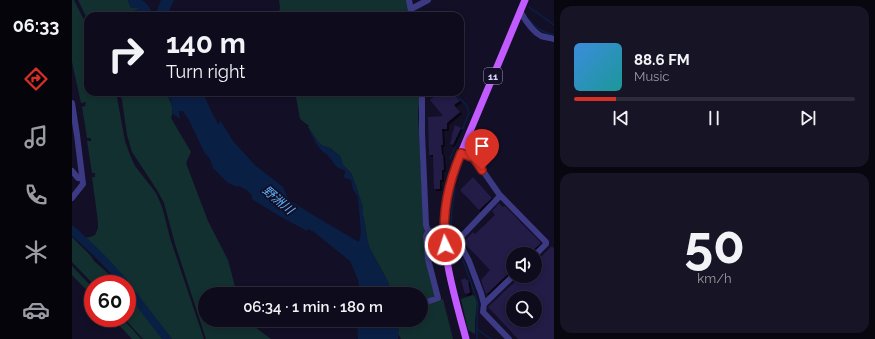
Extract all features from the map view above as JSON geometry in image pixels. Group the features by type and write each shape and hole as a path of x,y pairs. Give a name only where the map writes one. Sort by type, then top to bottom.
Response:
{"main road":[{"name":"11","path":"466,339 456,303 447,260 444,231 445,207 452,174 525,0"}],"street":[{"path":"409,0 411,12"},
{"path":"411,9 428,0"},
{"path":"520,11 526,21 536,32 541,36 554,39"},
{"path":"422,96 425,202 426,224 428,231 426,236 428,259 438,298 428,302"},
{"path":"72,107 75,139 83,184 72,198"},
{"path":"461,153 474,158 500,196 546,242 542,248"},
{"path":"72,171 78,178 82,178"},
{"path":"500,196 461,237 460,240 461,246 469,261 481,292 484,304 483,312 509,339"},
{"path":"428,231 444,231"},
{"path":"484,304 506,283"}],"green space":[{"path":"72,0 74,0 84,20 84,96 117,96 125,141 130,155 135,166 156,193 160,202 170,238 198,321 198,327 200,327 204,339 172,339 136,298 136,275 114,275 72,231 72,226 82,236 91,237 95,235 98,228 92,177 95,177 95,173 92,173 87,141 91,141 91,138 87,138 82,107 85,106 86,102 81,103 72,62"},
{"path":"78,0 128,0 131,8 138,8 132,12 84,13"},
{"path":"279,0 407,0 409,12 279,12"},
{"path":"120,96 167,96 172,107 171,118 191,152 186,163 208,221 228,260 235,287 198,287 198,314 175,244 164,203 132,152 127,135"},
{"path":"296,96 420,96 418,114 426,258 437,300 443,299 453,339 401,339 398,334 398,327 428,327 428,287 390,287 369,247 363,208 351,173 343,165 340,156 330,148 323,146 318,142 308,127 309,126 300,119"},
{"path":"72,237 94,261 110,275 84,275 72,262"},
{"path":"72,266 84,279 84,288 72,275"},
{"path":"473,295 477,303 475,334 468,330 461,299"},
{"path":"136,303 168,339 143,339 132,327 136,327"},
{"path":"121,327 130,327 141,339 132,339"},
{"path":"202,327 255,327 271,339 206,339"}],"water":[{"path":"128,0 142,0 148,5 152,12 132,12 138,8 131,8"},
{"path":"161,0 174,0 170,12 156,12"},
{"name":"野洲川","path":"168,96 206,96 205,97 212,113 219,125 220,120 233,141 255,165 283,187 289,200 359,242 361,233 358,197 353,189 351,180 343,177 345,170 337,167 327,154 323,152 314,140 308,127 318,142 323,146 330,148 340,156 343,165 351,173 363,208 369,247 390,287 359,287 358,280 350,261 314,232 308,229 307,231 281,217 252,199 252,195 245,189 228,183 213,168 210,159 204,152 189,120 183,111 179,111 180,119 173,114 171,101"},
{"path":"357,327 399,327 398,339 358,339"}],"building":[{"path":"435,96 456,96 460,101 454,105 460,112 447,123 447,129 442,129 443,145 441,145 444,170 442,170 440,189 434,189 433,155 429,155 428,117 443,116 430,100"},
{"path":"455,125 461,128 453,145 450,144"},
{"path":"473,177 492,198 479,210 460,190"},
{"path":"499,203 503,207 505,206 541,243 537,247 506,247 506,276 487,294 481,280 490,270 465,244 465,240 473,232 475,234 495,215 492,211"},
{"path":"552,246 554,248 554,339 518,339 507,327 542,327 542,291 506,291 506,326 488,307 514,283 542,283 542,255"},
{"path":"466,278 466,280 468,280 470,293 465,294 461,280"}],"waterway":[{"path":"529,7 554,25"},
{"path":"529,20 540,30 554,35"},
{"path":"450,159 469,113 467,106 458,96"},
{"path":"455,188 451,224 452,241 464,263 478,303 477,339"},
{"path":"72,230 100,256 117,275"},
{"path":"136,299 167,339"},
{"path":"477,329 491,339"}],"route":[{"path":"445,245 445,207 452,174 461,153 474,158 482,170"}]}
